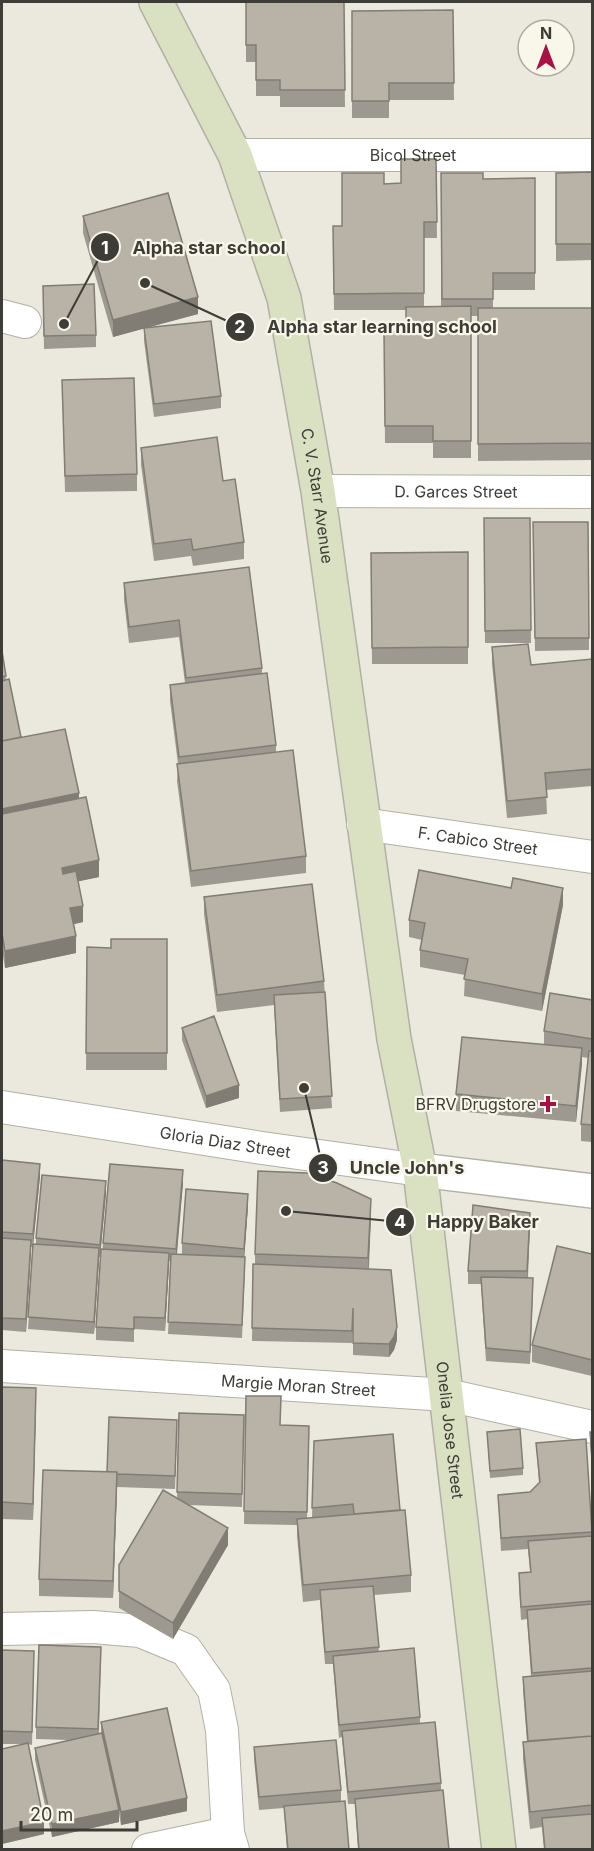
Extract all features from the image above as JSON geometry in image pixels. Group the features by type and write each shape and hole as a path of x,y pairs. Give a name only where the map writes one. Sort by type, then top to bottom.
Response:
{"main road":[{"name":"C. V. Starr Avenue","path":"156,2 236,155 284,298 318,491 391,1015"},
{"name":"Onelia Jose Street","path":"391,1015 420,1170 500,1850"}],"street":[{"name":"Bicol Street","path":"236,155 592,155"},
{"name":"D. Garces Street","path":"318,491 592,492"},
{"name":"F. Cabico Street","path":"363,824 592,857"},
{"name":"Gloria Diaz Street","path":"2,1107 262,1148 592,1191"},
{"name":"Margie Moran Street","path":"2,1366 447,1395 592,1427"},
{"path":"2,1629 93,1627 140,1631 186,1650 214,1690 222,1730 230,1841 148,1850"}],"building":[{"path":"246,2 344,2 345,90 280,90 280,80 256,80 256,45 246,45"},
{"path":"453,10 454,83 389,83 389,101 352,101 352,11"},
{"path":"401,159 436,159 437,222 424,222 424,293 334,294 333,226 342,226 342,173 384,173 384,184 401,183"},
{"path":"592,172 592,244 556,244 556,173"},
{"path":"441,173 483,173 483,179 535,178 535,273 493,273 493,299 442,299"},
{"path":"168,193 198,297 113,320 83,216"},
{"path":"94,284 96,335 44,336 43,286"},
{"path":"471,306 471,441 433,441 433,426 385,426 384,332 406,332 406,307"},
{"path":"478,308 592,308 592,443 478,444"},
{"path":"211,321 221,396 154,404 144,328"},
{"path":"134,378 137,474 65,476 62,380"},
{"path":"217,437 223,481 235,479 244,542 193,550 191,539 154,544 141,448"},
{"path":"484,518 530,518 531,630 485,631"},
{"path":"533,522 588,522 589,638 535,638"},
{"path":"468,552 468,647 372,648 371,553"},
{"path":"249,567 262,668 186,678 179,620 129,627 124,583"},
{"path":"528,644 531,665 592,659 592,769 545,773 547,797 507,801 492,647"},
{"path":"2,651 6,676 2,677"},
{"path":"267,673 276,745 179,757 170,685"},
{"path":"9,679 21,737 2,741 2,681"},
{"path":"65,729 79,793 2,809 2,741"},
{"path":"293,750 306,856 191,871 177,764"},
{"path":"86,797 99,860 62,868 63,874 76,871 83,906 70,908 76,936 5,951 2,933 2,814"},
{"path":"419,870 511,888 513,878 563,888 542,994 464,979 468,959 420,950 425,923 409,920"},
{"path":"312,884 324,981 217,995 204,897"},
{"path":"111,939 167,939 167,1053 86,1053 87,947 111,948"},
{"path":"325,992 332,1096 280,1099 274,995"},
{"path":"550,993 592,1000 592,1039 544,1031"},
{"path":"214,1016 239,1085 206,1096 182,1028"},
{"path":"462,1037 582,1048 576,1106 456,1094"},
{"path":"589,1051 592,1051 592,1125 581,1124"},
{"path":"2,1160 40,1164 33,1234 2,1232"},
{"path":"110,1164 183,1170 176,1249 103,1243"},
{"path":"258,1171 307,1173 337,1183 371,1199 368,1258 255,1254"},
{"path":"42,1175 106,1181 100,1245 36,1238"},
{"path":"186,1189 248,1194 244,1249 182,1243"},
{"path":"473,1205 530,1213 527,1271 468,1271"},
{"path":"2,1238 31,1240 26,1319 2,1318"},
{"path":"33,1244 99,1248 94,1322 28,1317"},
{"path":"557,1246 592,1254 592,1360 532,1345"},
{"path":"101,1249 169,1253 165,1318 134,1317 134,1329 96,1327"},
{"path":"171,1254 245,1257 242,1325 168,1322"},
{"path":"253,1264 391,1270 397,1327 394,1337 389,1344 353,1343 353,1308 352,1331 252,1328"},
{"path":"481,1277 533,1278 530,1352 486,1348"},
{"path":"2,1387 36,1388 33,1504 2,1502"},
{"path":"246,1396 281,1396 280,1425 309,1426 307,1512 244,1511"},
{"path":"179,1413 244,1415 242,1494 177,1492"},
{"path":"109,1417 177,1420 175,1476 107,1472"},
{"path":"520,1429 523,1468 490,1471 487,1432"},
{"path":"590,1432 592,1432 592,1457"},
{"path":"393,1434 400,1510 354,1514 353,1504 312,1508 314,1441"},
{"path":"586,1439 592,1532 501,1538 498,1495 530,1492 540,1482 536,1443"},
{"path":"43,1470 117,1472 113,1581 39,1579"},
{"path":"163,1490 228,1528 173,1623 119,1591 119,1565"},
{"path":"405,1510 411,1575 303,1585 297,1519"},
{"path":"592,1536 592,1601 521,1607 519,1573 531,1572 528,1541"},
{"path":"373,1586 379,1647 325,1652 320,1590"},
{"path":"592,1604 592,1668 532,1673 527,1610"},
{"path":"39,1645 101,1647 98,1729 36,1727"},
{"path":"414,1648 420,1717 339,1725 333,1656"},
{"path":"2,1650 34,1651 32,1732 2,1731"},
{"path":"592,1671 592,1736 528,1741 523,1677"},
{"path":"167,1708 187,1798 121,1812 101,1722"},
{"path":"435,1722 441,1783 348,1792 342,1731"},
{"path":"102,1733 119,1810 52,1824 35,1748"},
{"path":"592,1736 592,1805 530,1812 523,1742"},
{"path":"336,1740 341,1790 259,1797 254,1747"},
{"path":"28,1743 44,1822 2,1831 2,1749"},
{"path":"443,1790 449,1850 359,1850 355,1799"},
{"path":"345,1801 349,1850 288,1850 284,1806"},
{"path":"592,1814 592,1850 545,1850 542,1818"}],"place":[{"name":"Alpha star learning school","path":"145,283"},
{"name":"Alpha star school","path":"64,324"},
{"name":"Uncle John's","path":"304,1088"},
{"name":"BFRV Drugstore","path":"548,1104"},
{"name":"Happy Baker","path":"286,1211"}]}
